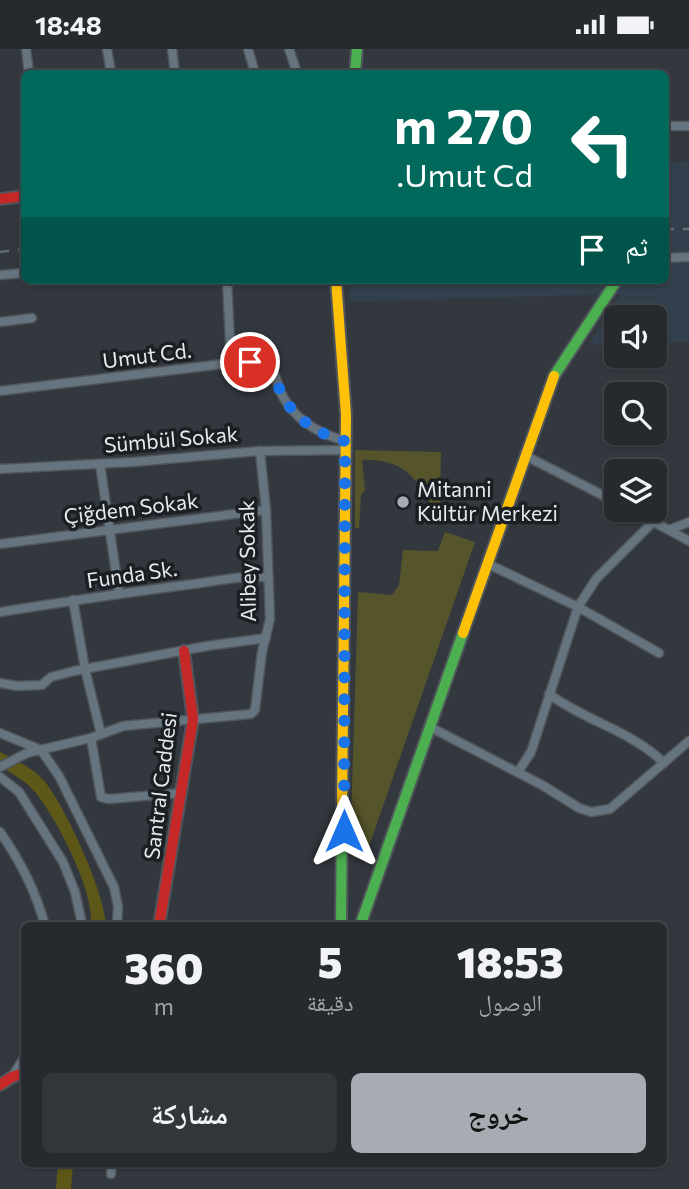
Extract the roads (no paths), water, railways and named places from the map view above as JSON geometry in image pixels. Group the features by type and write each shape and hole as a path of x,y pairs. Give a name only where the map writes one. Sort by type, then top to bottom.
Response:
{"street":[{"path":"26,49 29,70"},
{"path":"107,49 110,70"},
{"path":"172,49 175,70"},
{"path":"248,49 254,70"},
{"path":"289,49 296,70"},
{"path":"355,70 357,49"},
{"path":"669,126 689,126"},
{"path":"0,199 21,196"},
{"path":"669,258 689,257"},
{"path":"0,275 21,273"},
{"path":"227,284 231,363"},
{"path":"336,284 346,415 341,922"},
{"path":"361,922 552,379 614,284"},
{"path":"0,322 32,318"},
{"name":"Umut Cd.","path":"0,391 250,362 266,367 276,374 280,392 305,424 345,445"},
{"name":"Sümbül Sokak","path":"0,469 345,445"},
{"name":"Alibey Sokak","path":"0,767 27,754 91,738 123,726 251,714 255,710 262,652 270,619 266,510 260,451"},
{"path":"526,456 604,496"},
{"path":"100,464 119,593"},
{"name":"Çiğdem Sokak","path":"0,544 266,510"},
{"path":"518,772 531,752 578,607 596,579 652,522"},
{"path":"655,522 689,541"},
{"path":"669,530 689,522"},
{"path":"488,564 578,607 659,653"},
{"name":"Funda Sk.","path":"0,612 119,593 261,576 269,578"},
{"path":"73,600 85,669 101,734"},
{"path":"0,683 17,686 42,685 51,677 85,669 266,638"},
{"name":"Santral Caddesi","path":"160,922 193,719 184,651"},
{"path":"549,694 652,751 664,763"},
{"path":"430,727 591,812 610,809 689,741"},
{"path":"0,733 41,750 59,776 114,887 118,907 117,922"},
{"path":"91,738 101,797 109,799 181,793"},
{"path":"0,777 19,792 63,862 75,892 80,922"},
{"path":"0,832 22,863 40,905 44,922"},
{"path":"12,1077 21,1063"},
{"path":"0,1085 21,1074"},
{"path":"111,1174 112,1167"}],"railway":[{"path":"669,229 689,229"},
{"path":"0,252 21,249"}],"place":[{"name":"Mitanni Kültür Merkezi","path":"403,502"}]}
